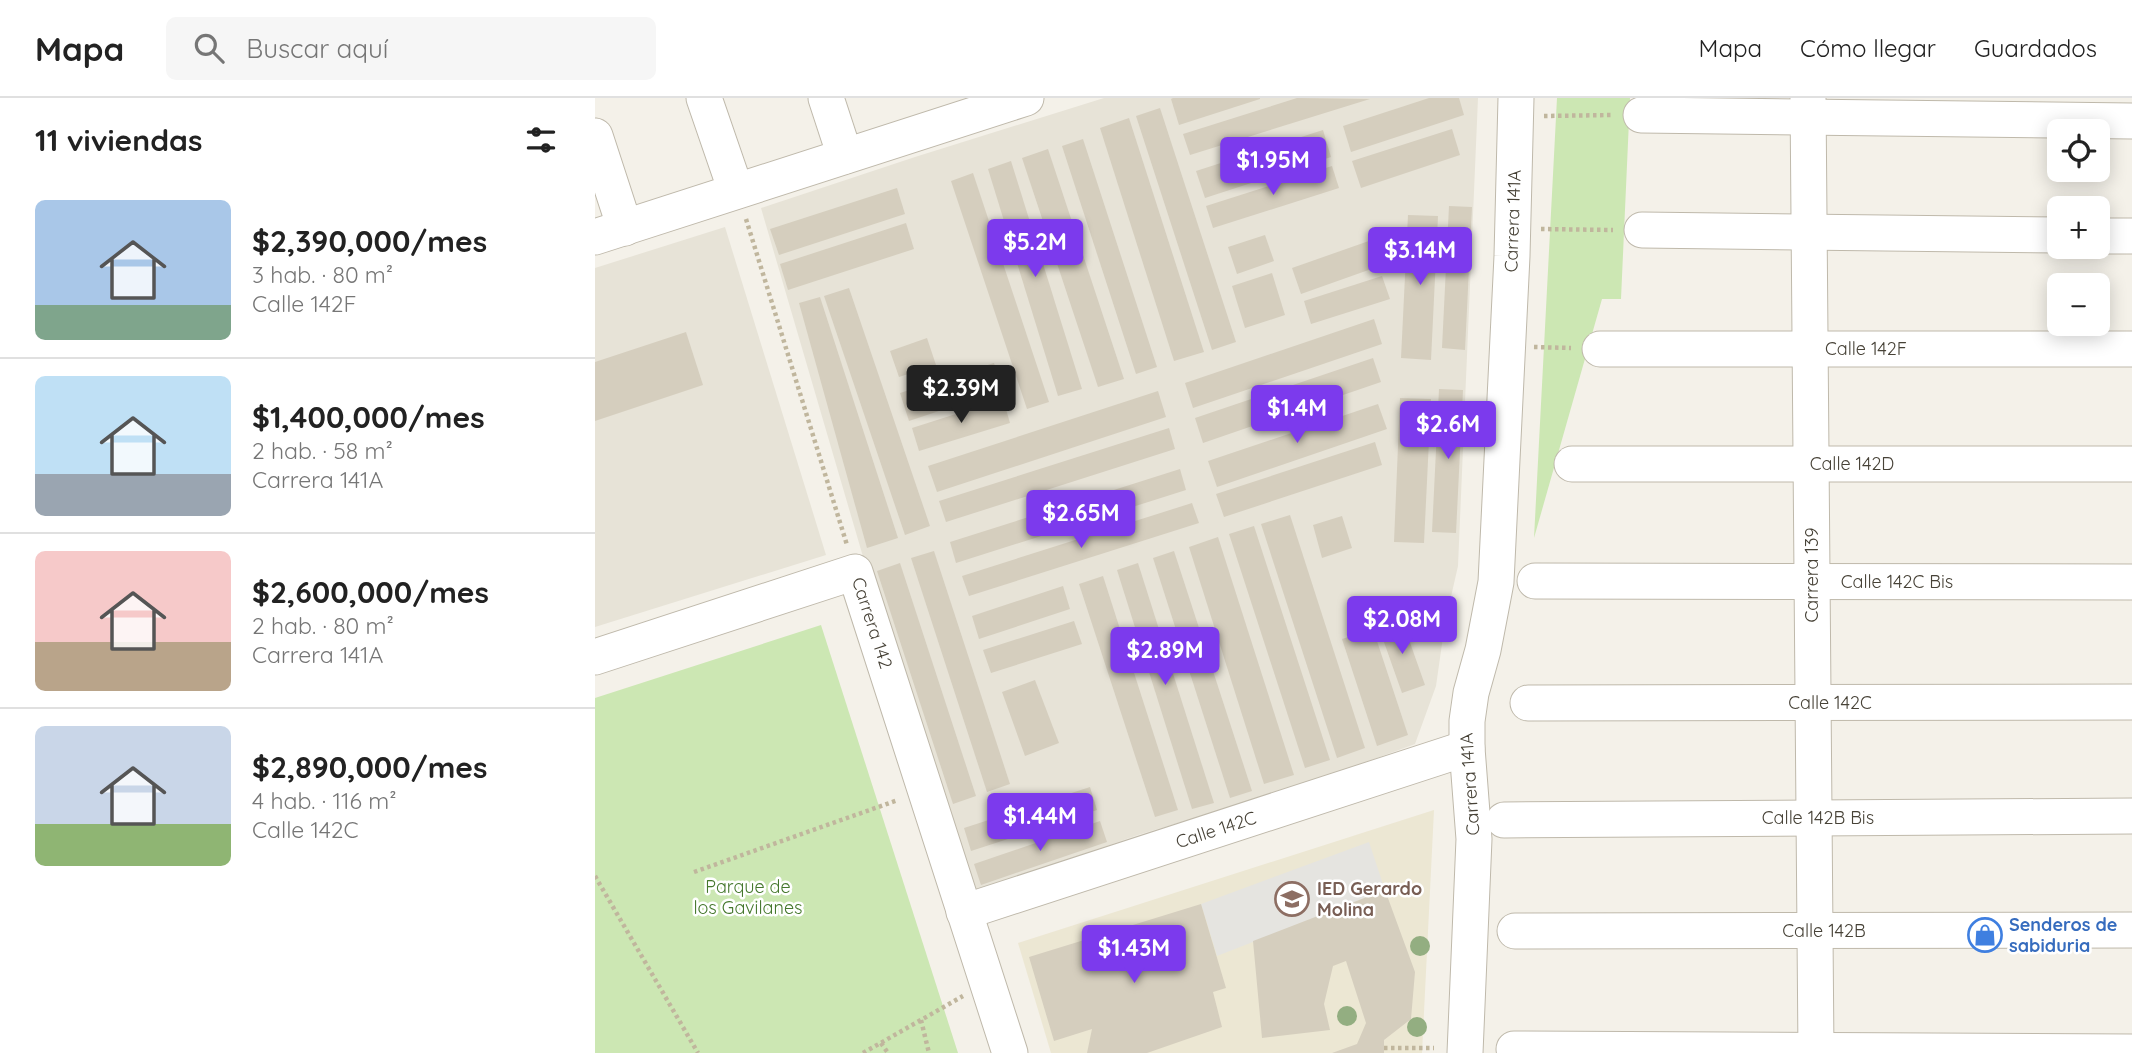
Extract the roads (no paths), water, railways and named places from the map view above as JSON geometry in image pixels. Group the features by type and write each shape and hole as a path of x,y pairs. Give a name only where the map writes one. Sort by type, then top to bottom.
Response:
{"street":[{"path":"704,98 736,191"},
{"path":"826,98 845,156"},
{"path":"595,136 610,232 845,156 950,110 1026,98"},
{"name":"Carrera 141A","path":"1450,1050 1474,839 1467,721 1496,582 1513,229 1516,107"},
{"path":"1641,115 1807,107 2050,109 2132,121"},
{"name":"Carrera 139","path":"1807,107 1816,1052"},
{"path":"1642,230 2047,235"},
{"path":"2110,236 2132,236"},
{"name":"Calle 142F","path":"1600,349 2132,349"},
{"name":"Calle 142D","path":"1572,464 2132,464"},
{"name":"Carrera 142","path":"595,657 855,572 1010,1053"},
{"name":"Calle 142C Bis","path":"1535,581 2132,582"},
{"name":"Calle 142C","path":"1528,703 2132,702"},
{"name":"Calle 142C","path":"964,912 1467,748"},
{"name":"Calle 142B Bis","path":"1504,820 2132,816"},
{"name":"Calle 142B","path":"1515,931 2132,930"},
{"path":"1514,1049 2132,1052"}],"place":[{"name":"IED Gerardo Molina","path":"1292,899"},
{"name":"Senderos de sabiduria","path":"1985,935"}],"park label":[{"name":"Parque de los Gavilanes","path":"748,897"}]}
